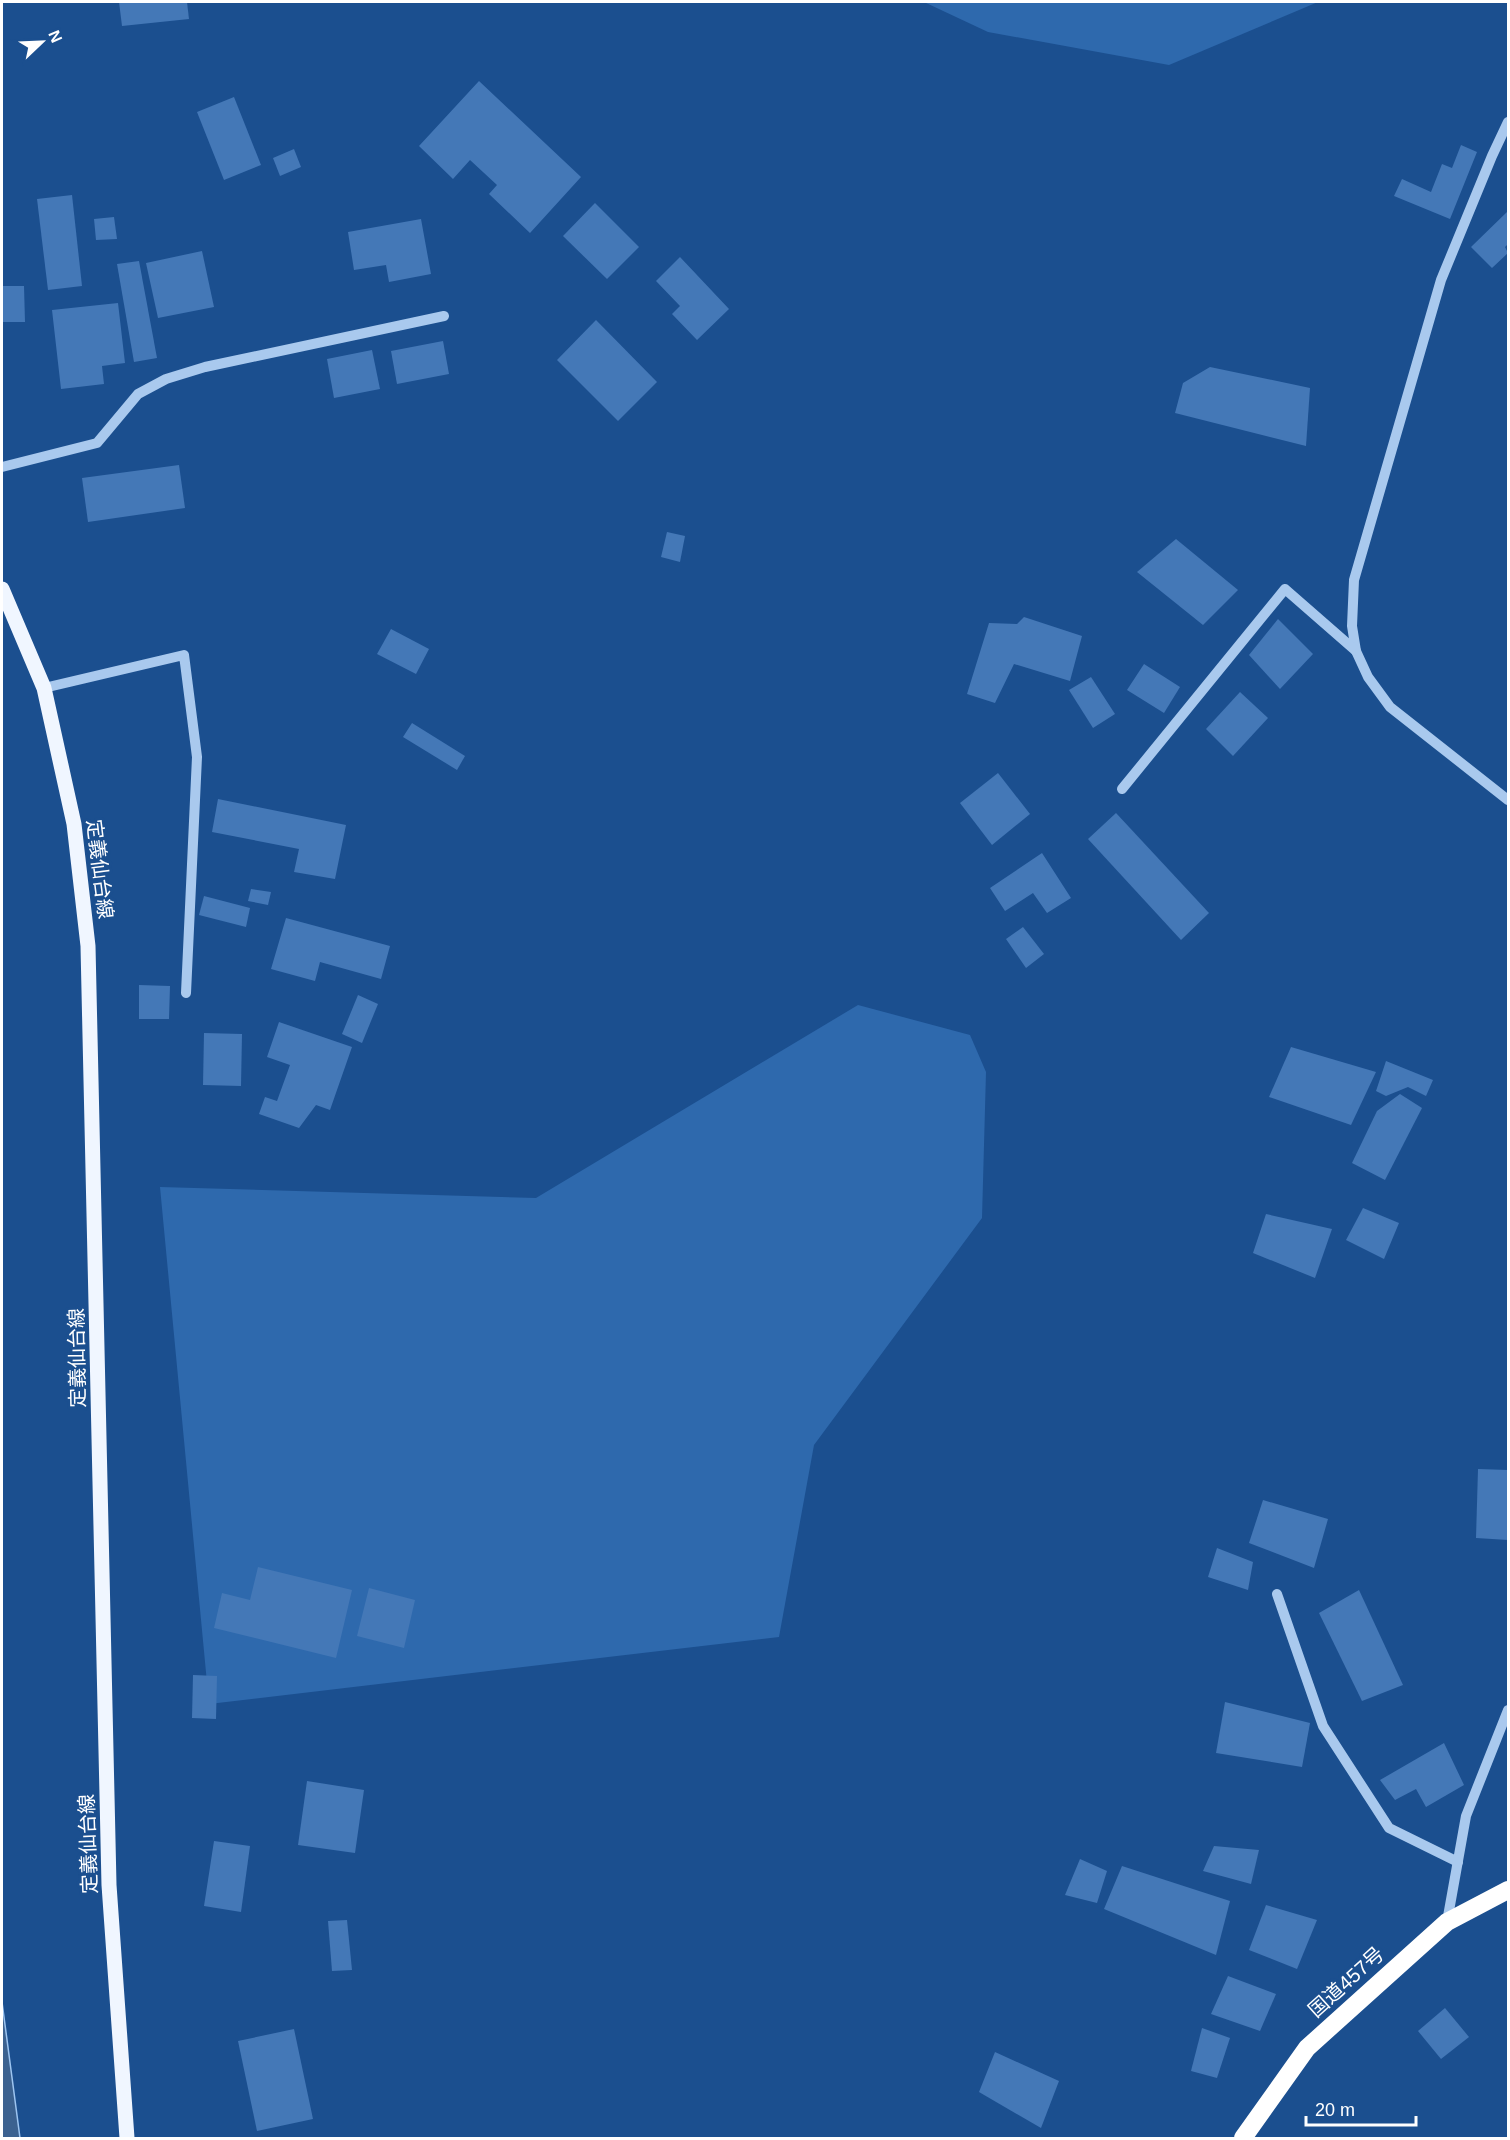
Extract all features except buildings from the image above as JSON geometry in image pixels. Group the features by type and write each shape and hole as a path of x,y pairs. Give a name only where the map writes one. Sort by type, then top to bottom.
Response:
{"highway":[{"name":"国道457号","path":"1243,2139 1307,2048 1447,1922 1509,1890"}],"main road":[{"name":"定義仙台線","path":"2,589 44,688 74,824 88,946 109,1885 127,2139"}],"street":[{"path":"1509,122 1492,156 1441,280 1354,580 1352,626 1356,651 1368,677 1390,707 1509,800"},
{"path":"2,467 97,442 138,394 166,379 205,367 444,316"},
{"path":"1122,789 1286,589 1356,651"},
{"path":"44,688 184,656 197,757 186,993"},
{"path":"1277,1594 1323,1726 1389,1828 1458,1862"},
{"path":"1447,1922 1467,1816 1509,1710"}],"shaded area":[{"path":"924,2 1318,2 1169,65 988,32"},
{"path":"858,1005 970,1035 986,1072 982,1218 814,1445 779,1637 209,1704 160,1187 536,1198"},
{"path":"2,2002 20,2138 2,2138"}]}
